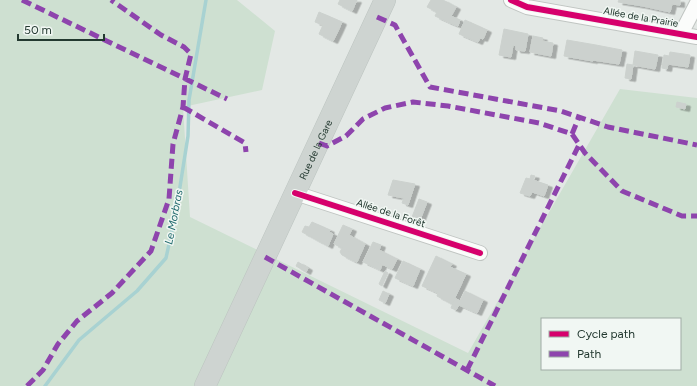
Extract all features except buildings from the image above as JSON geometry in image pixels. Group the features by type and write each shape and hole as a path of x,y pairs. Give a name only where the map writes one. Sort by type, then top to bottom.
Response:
{"main road":[{"name":"Rue de la Gare","path":"205,386 385,0"}],"street":[{"name":"Allée de la Prairie","path":"511,0 528,7 697,37"},
{"path":"681,34 697,2"},
{"name":"Allée de la Forêt","path":"295,193 480,253"}],"green space":[{"path":"0,0 237,0 275,31 262,90 183,107 190,217 468,353 620,89 697,98 697,386 0,386"}],"waterway":[{"name":"Le Morbras","path":"45,386 79,340 137,291 166,258 176,212 188,136 189,100 206,0"}],"marked path":[{"path":"22,0 227,99"},
{"path":"27,386 43,370 58,344 77,321 112,293 151,251 169,199 173,144 183,107 185,79 191,54 184,47 161,35 111,0"},
{"path":"377,17 395,25 430,87 561,111 608,127 697,145"},
{"path":"319,143 327,146 346,136 363,119 385,108 413,102 448,106 539,123 572,134 585,153 622,191 682,216 697,216"},
{"path":"183,107 245,143 246,152"},
{"path":"572,134 579,117"},
{"path":"467,370 579,145"},
{"path":"265,257 495,386"}],"cycle path":[{"path":"511,0 527,7 697,37"},
{"path":"295,193 480,253"}]}
